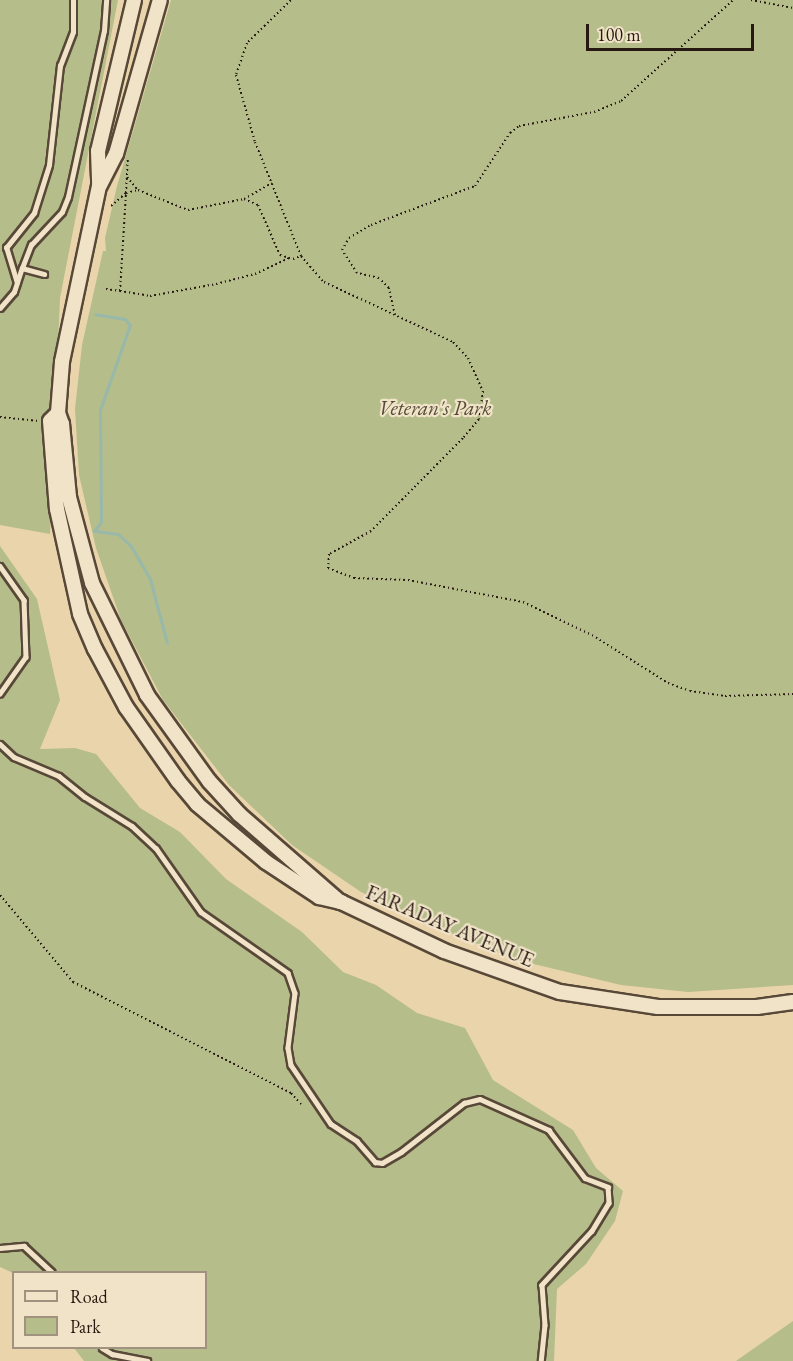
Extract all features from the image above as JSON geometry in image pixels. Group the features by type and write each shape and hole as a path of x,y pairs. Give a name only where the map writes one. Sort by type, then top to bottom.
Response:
{"main road":[{"name":"FARADAY AVENUE","path":"134,0 98,151 99,186 70,312 54,417 57,509 78,605 95,649 126,707 197,804 266,862 319,897 340,902 444,951 560,992 658,1007 757,1007 793,1002"},
{"name":"FARADAY AVENUE","path":"99,186 116,154 160,0"},
{"name":"FARADAY AVENUE","path":"54,417 69,497 92,583 147,695 209,781 239,814 340,902"}],"lane":[{"path":"17,283 6,248 34,213 49,165 59,71 72,36 74,0"},
{"path":"0,308 17,283 31,245 62,213 68,197 104,31 106,0"},
{"path":"22,268 44,274"},
{"path":"0,566 24,600 26,657 0,694"},
{"path":"0,744 14,758 54,772 85,797 132,826 156,848 201,912 286,970 295,988 288,1048 291,1065 331,1124 357,1141 375,1162 382,1163 401,1152 464,1102 480,1099 549,1130 566,1148 585,1178 608,1187 609,1203 592,1231 542,1285 544,1325 541,1361"},
{"path":"0,1248 24,1246 51,1271"},
{"path":"105,1349 112,1354 147,1361"}],"path":[{"path":"291,0 247,43 236,75 251,132 301,256 324,282 453,342 476,372 483,404 479,418 464,438 370,531 329,554 328,568 354,578 408,580 523,602 592,634 668,683 690,691 725,696 793,694"},
{"path":"395,315 389,288 379,278 357,273 342,250 349,238 371,225 475,186 519,126 594,112 621,101 733,0"},
{"path":"751,0 793,8"},
{"path":"120,291 128,160 124,156"},
{"path":"127,177 138,190 188,210 244,199 272,183"},
{"path":"111,206 126,193 138,190"},
{"path":"244,199 258,205 280,255 289,258"},
{"path":"106,289 150,296 255,274 289,258 301,256"},
{"path":"0,417 54,417"},
{"path":"0,895 73,982 291,1093 301,1104"}],"green space":[{"path":"0,0 118,0 60,298 50,534 0,525"},
{"name":"Veteran's Park","path":"171,0 793,0 793,985 688,992 621,985 517,960 453,934 361,892 292,845 229,785 163,700 121,620 96,548 79,475 75,409 82,345 103,251 106,251 105,238 117,186"},
{"path":"0,546 37,599 60,700 40,749 75,748 96,754 140,808 180,832 226,879 302,932 343,972 376,985 417,1013 465,1028 493,1080 573,1130 596,1168 623,1191 615,1221 586,1264 557,1289 554,1361 84,1361 75,1349 207,1349 207,1271 12,1273 0,1267"},
{"path":"793,1321 793,1361 736,1361"}],"waterway":[{"path":"94,531 101,522 100,410 130,325 125,319 95,314"},
{"path":"96,531 118,534 131,546 150,579 167,643"}]}
